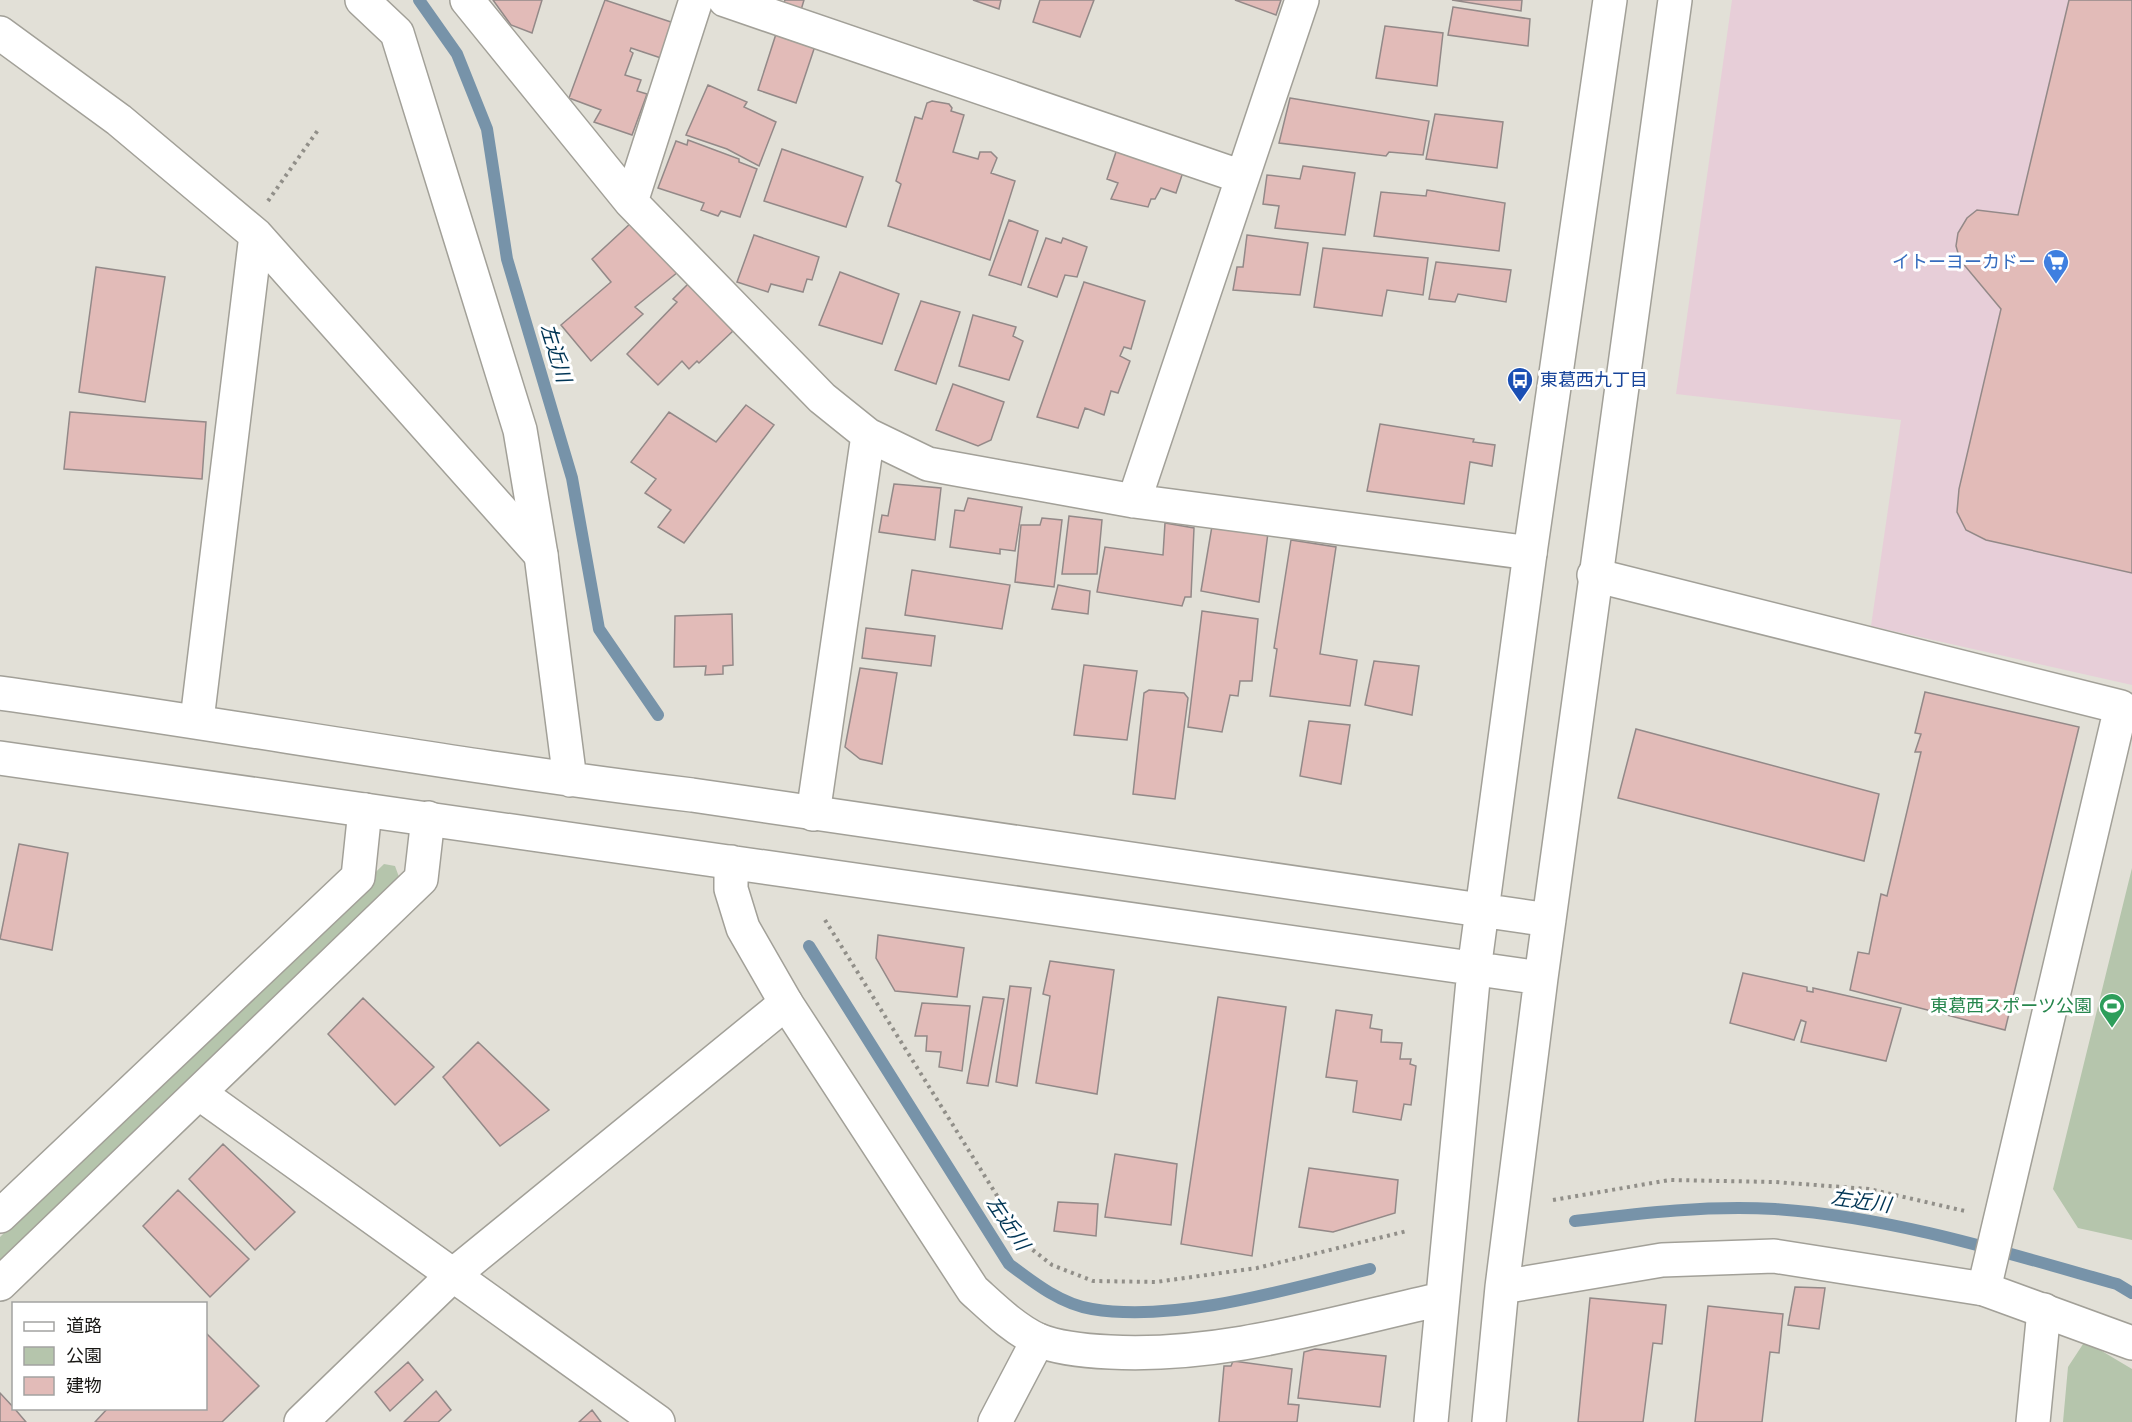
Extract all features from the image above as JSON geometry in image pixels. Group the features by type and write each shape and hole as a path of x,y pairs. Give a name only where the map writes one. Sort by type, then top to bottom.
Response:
{"street":[{"path":"362,0 397,33 520,430 541,555 570,780"},
{"path":"467,0 631,202 822,398 868,435 928,464 1134,501 1530,553"},
{"path":"631,202 696,0"},
{"path":"725,0 1242,177"},
{"path":"1134,501 1302,0"},
{"path":"1431,1422 1474,970 1530,553 1610,0"},
{"path":"1489,1422 1502,1287 1540,978 1594,575 1676,0"},
{"path":"0,33 119,120 252,232 541,555"},
{"path":"197,720 252,232"},
{"path":"813,814 868,435"},
{"path":"1594,575 2121,707 1984,1289"},
{"path":"0,693 197,720 570,780 1549,920"},
{"path":"0,758 1540,978"},
{"path":"0,1216 358,877 365,810"},
{"path":"0,1284 421,879 428,818"},
{"path":"731,862 731,889 743,927 786,1003 974,1290 1003,1317 1038,1340 1083,1351 1151,1354 1226,1346 1442,1299"},
{"path":"301,1422 453,1275 786,1003"},
{"path":"199,1093 658,1422"},
{"path":"1502,1287 1662,1260 1774,1256 1984,1289 2132,1343"},
{"path":"2033,1422 2044,1310"},
{"path":"995,1422 1038,1340"}],"path":[{"path":"252,232 318,130"},
{"path":"825,920 1029,1247 1052,1264 1093,1281 1156,1282 1257,1268 1407,1231"},
{"path":"1553,1200 1670,1180 1775,1182 1869,1189 2001,1219"}],"shaded area":[{"path":"1732,0 2132,0 2132,685 1871,626 1901,420 1676,394"}],"green space":[{"path":"384,864 395,866 399,877 0,1263 0,1237"},
{"name":"東葛西スポーツ公園","path":"2132,868 2132,1240 2078,1228 2053,1189"},
{"path":"2085,1341 2132,1369 2132,1422 2063,1422 2068,1367"}],"building":[{"path":"493,0 542,0 532,33 511,25"},
{"path":"605,0 674,23 661,58 631,48 630,51 633,53 625,75 641,80 637,91 647,94 632,135 594,122 601,110 569,98"},
{"path":"785,0 804,0 801,10 783,5"},
{"path":"973,0 1001,0 999,9"},
{"path":"1040,0 1094,0 1080,37 1033,22"},
{"path":"1235,0 1281,0 1276,15"},
{"path":"1452,0 1522,0 1521,11"},
{"name":"イトーヨーカドー","path":"2069,0 2132,0 2132,573 1986,540 1966,530 1957,512 1959,489 2001,309 1960,260 1956,246 1958,233 1967,218 1977,210 2018,215"},
{"path":"1453,7 1530,19 1528,46 1448,35"},
{"path":"1385,26 1443,33 1437,86 1376,78"},
{"path":"776,34 815,46 796,103 758,90"},
{"path":"708,85 747,102 744,107 776,122 759,166 727,149 686,135"},
{"path":"1290,98 1429,121 1423,155 1389,152 1386,156 1279,143"},
{"path":"932,101 949,104 951,111 964,115 953,152 978,159 980,152 991,152 997,158 991,173 1015,181 990,260 888,226 901,184 896,181 915,117 922,119 927,103"},
{"path":"1435,114 1503,122 1497,168 1426,159"},
{"path":"688,140 739,159 739,162 757,169 740,217 721,211 718,216 701,210 704,203 658,188 676,141 687,145"},
{"path":"782,149 863,177 846,227 764,201"},
{"path":"1117,149 1183,172 1176,193 1161,188 1155,199 1151,199 1148,207 1111,199 1118,183 1107,179"},
{"path":"1303,166 1355,173 1345,235 1275,228 1279,206 1263,204 1267,175 1300,179"},
{"path":"1427,190 1505,203 1499,251 1374,236 1381,192 1426,196"},
{"path":"1009,220 1038,231 1021,285 989,275"},
{"path":"632,222 678,272 635,307 643,314 591,361 561,325 611,282 592,259"},
{"path":"754,235 819,257 812,280 807,279 803,292 771,284 768,292 737,282"},
{"path":"1247,235 1308,243 1300,295 1233,290 1237,267 1243,267"},
{"path":"1046,238 1061,243 1063,238 1087,247 1077,277 1065,275 1057,297 1028,287"},
{"path":"1323,248 1428,258 1423,295 1387,290 1382,316 1314,307"},
{"path":"1436,262 1511,270 1506,302 1458,294 1455,302 1429,299"},
{"path":"96,267 165,277 145,402 79,392"},
{"path":"840,272 899,294 882,344 819,325"},
{"path":"690,282 733,331 699,363 697,361 689,369 682,361 658,385 627,354 677,302 673,299"},
{"path":"1084,282 1145,301 1131,349 1124,347 1120,356 1130,361 1118,393 1111,391 1104,415 1085,408 1078,428 1037,417"},
{"path":"921,301 960,312 936,384 895,370"},
{"path":"973,315 1016,327 1013,336 1023,341 1009,380 959,366"},
{"path":"953,384 1004,402 991,440 978,446 936,430"},
{"path":"746,405 774,425 684,543 658,527 671,510 645,493 656,479 631,462 669,412 716,442"},
{"path":"70,412 206,422 202,479 64,469"},
{"path":"1380,424 1474,439 1473,442 1495,445 1492,466 1470,462 1464,504 1367,491"},
{"path":"894,484 941,488 935,540 879,532 882,515 888,516"},
{"path":"968,498 1022,507 1015,551 1000,549 1000,554 950,547 955,510 964,511"},
{"path":"1069,516 1102,520 1097,574 1062,574"},
{"path":"1042,518 1062,520 1054,587 1015,582 1021,525 1040,525"},
{"path":"1165,523 1194,528 1191,597 1185,597 1182,606 1097,592 1105,547 1163,555"},
{"path":"1212,526 1268,533 1259,602 1201,591"},
{"path":"1291,540 1336,547 1320,654 1357,660 1350,706 1270,696 1277,649 1274,648"},
{"path":"912,570 1010,585 1002,629 905,615"},
{"path":"1058,585 1090,591 1088,614 1052,609"},
{"path":"1202,611 1258,619 1252,681 1240,681 1238,696 1230,695 1222,732 1188,727"},
{"path":"732,614 733,665 723,666 723,674 705,675 706,666 674,667 675,616"},
{"path":"866,628 935,636 931,666 862,658"},
{"path":"1374,661 1419,666 1412,715 1365,705"},
{"path":"1084,665 1137,671 1127,740 1074,735"},
{"path":"860,668 897,673 882,764 860,759 845,747"},
{"path":"1149,690 1184,693 1188,698 1175,799 1133,794 1144,693"},
{"path":"1925,692 2079,727 2005,1030 1850,990 1858,952 1869,954 1881,894 1887,896 1921,752 1915,752 1921,734 1915,733"},
{"path":"1309,721 1350,725 1341,784 1300,776"},
{"path":"1636,729 1879,794 1864,861 1618,798"},
{"path":"19,844 68,853 52,950 0,939"},
{"path":"878,935 964,948 957,997 895,991 876,958"},
{"path":"1050,961 1114,970 1097,1094 1036,1083 1050,996 1043,994"},
{"path":"1743,973 1807,987 1807,991 1813,992 1813,988 1901,1008 1886,1061 1801,1042 1806,1022 1801,1020 1794,1040 1730,1023"},
{"path":"1010,986 1031,988 1017,1086 996,1082"},
{"path":"983,997 1004,999 988,1086 967,1083"},
{"path":"1218,997 1286,1007 1252,1256 1181,1244"},
{"path":"363,998 434,1067 395,1105 328,1034"},
{"path":"922,1003 970,1006 962,1071 939,1067 941,1052 926,1051 927,1036 915,1036"},
{"path":"1336,1010 1372,1015 1370,1028 1382,1030 1381,1042 1402,1043 1400,1059 1411,1059 1410,1064 1416,1066 1411,1105 1404,1104 1401,1120 1353,1112 1357,1081 1326,1077"},
{"path":"478,1042 549,1110 500,1146 443,1077"},
{"path":"223,1144 295,1212 255,1250 189,1179"},
{"path":"1115,1154 1177,1164 1171,1225 1105,1217"},
{"path":"1309,1168 1398,1180 1395,1213 1333,1232 1299,1227"},
{"path":"178,1190 249,1259 210,1297 143,1226"},
{"path":"1058,1202 1098,1204 1096,1236 1054,1231"},
{"path":"1795,1287 1825,1288 1819,1329 1788,1325"},
{"path":"1590,1298 1666,1305 1662,1344 1653,1343 1643,1422 1578,1422"},
{"path":"1708,1306 1783,1314 1779,1353 1770,1352 1762,1422 1695,1422"},
{"path":"207,1334 259,1386 222,1422 95,1422 106,1410 207,1410"},
{"path":"1315,1349 1386,1356 1380,1407 1298,1398 1304,1352"},
{"path":"1233,1361 1292,1369 1288,1404 1299,1405 1297,1422 1219,1422 1224,1366 1231,1366"},
{"path":"408,1362 423,1380 390,1411 375,1392"},
{"path":"436,1391 451,1410 438,1422 404,1422"},
{"path":"0,1393 12,1406 12,1410 16,1410 26,1422 0,1422"},
{"path":"592,1410 601,1422 579,1422"}],"waterway":[{"name":"左近川","path":"419,0 457,54 487,129 507,259 572,478 599,629 658,715"},
{"name":"左近川","path":"809,946 1009,1264 1048,1292 1069,1303 1092,1309 1125,1312 1159,1311 1232,1302 1370,1269"},
{"name":"左近川","path":"1575,1221 1725,1208 1819,1213 1948,1238 2117,1284 2132,1293"}],"place":[{"name":"イトーヨーカドー","path":"2056,285"},
{"name":"東葛西九丁目","path":"1520,403"},
{"name":"東葛西スポーツ公園","path":"2112,1029"}]}
